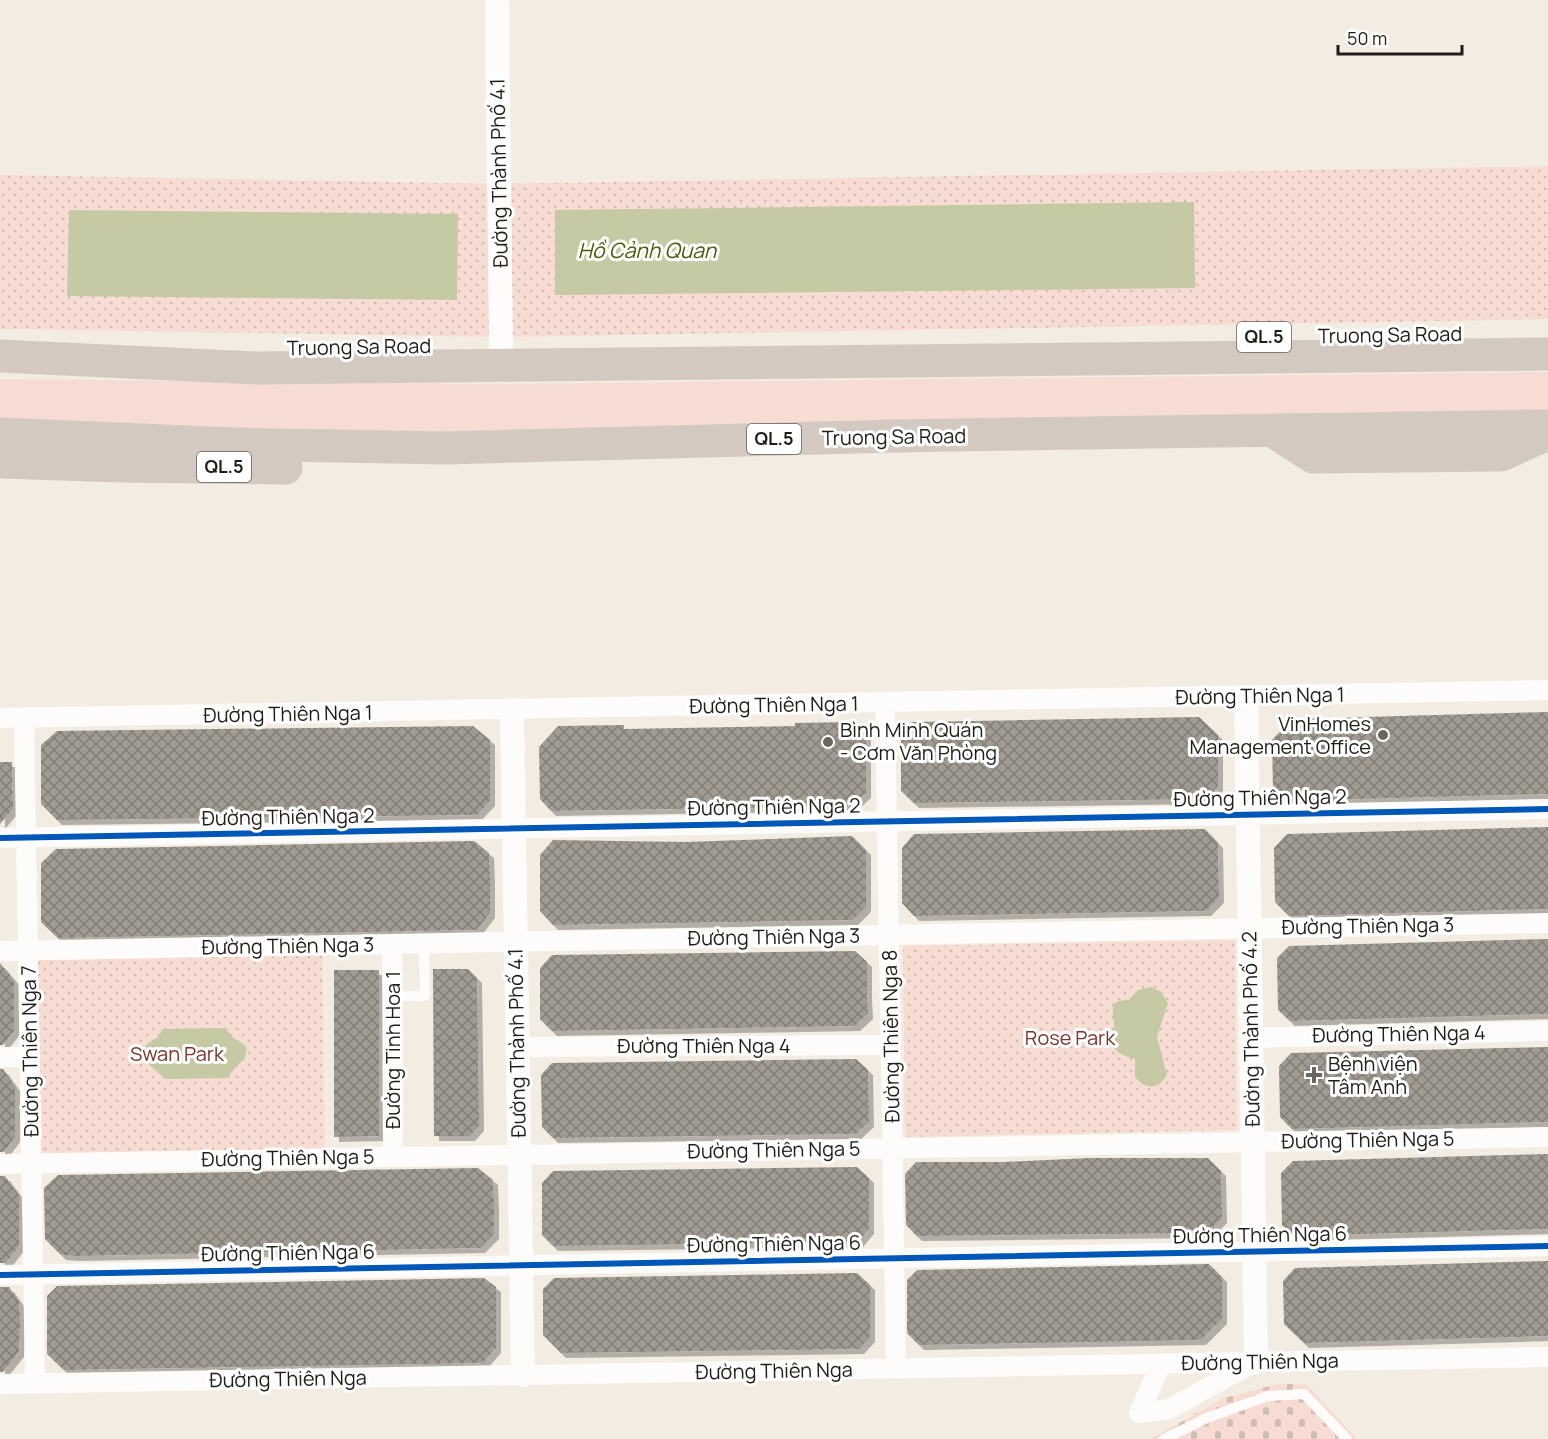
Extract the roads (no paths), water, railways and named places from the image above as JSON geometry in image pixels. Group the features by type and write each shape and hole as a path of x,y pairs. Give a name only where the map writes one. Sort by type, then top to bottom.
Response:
{"highway":[{"name":"Truong Sa Road","path":"0,341 198,349 651,346 716,363"},
{"name":"Truong Sa Road","path":"0,356 257,368 1543,354"},
{"name":"Truong Sa Road","path":"0,434 234,444 445,448 893,436 1548,426"},
{"path":"1271,430 1313,458 1501,455 1548,434"},
{"name":"Truong Sa Road","path":"0,462 120,466 384,468 445,448"}],"street":[{"name":"Đường Thành Phố 4.1","path":"497,0 501,346"},
{"name":"Đường Thiên Nga 1","path":"0,718 885,704 1548,690"},
{"name":"Đường Thành Phố 4.2","path":"1246,697 1256,1362"},
{"name":"Đường Thiên Nga 8","path":"885,704 896,1368"},
{"name":"Đường Thành Phố 4.1","path":"512,710 523,1375"},
{"name":"Đường Thiên Nga 7","path":"24,718 35,1384"},
{"name":"Đường Thiên Nga 2","path":"0,838 1548,809"},
{"name":"Đường Thiên Nga 3","path":"0,951 1548,923"},
{"name":"Đường Tinh Hoa 1","path":"392,944 393,1156"},
{"name":"Đường Thiên Nga 4","path":"1251,1038 1548,1030"},
{"name":"Đường Thiên Nga 4","path":"518,1047 891,1045"},
{"path":"0,1057 30,1057"},
{"name":"Đường Thiên Nga 5","path":"0,1164 1548,1137"},
{"name":"Đường Thiên Nga 6","path":"0,1275 1548,1246"},
{"name":"Đường Thiên Nga","path":"0,1384 1548,1357"},
{"path":"1161,1364 1139,1413 1169,1409 1256,1362"}],"lane":[{"path":"392,996 425,996 424,943"},
{"path":"1164,1439 1209,1417 1268,1396 1304,1394 1347,1439"}],"water":[{"name":"Hồ Cảnh Quan","path":"1194,202 1195,288 555,295 555,210"},
{"path":"69,210 458,214 457,300 67,296"},
{"path":"1151,987 1161,992 1168,1003 1157,1037 1167,1075 1156,1086 1148,1086 1135,1077 1135,1059 1117,1051 1113,1040 1114,1005 1117,1002 1129,1000 1138,990"},
{"path":"226,1028 232,1037 246,1046 243,1060 229,1078 165,1079 143,1059 146,1045 159,1036 162,1029"}],"place":[{"name":"VinHomes Management Office","path":"1383,735"},
{"name":"Bình Minh Quán - Cơm Văn Phòng","path":"828,742"},
{"name":"Bệnh viện Tâm Anh","path":"1314,1075"}],"park label":[{"name":"Rose Park","path":"1070,1038"},
{"name":"Swan Park","path":"177,1054"}]}
